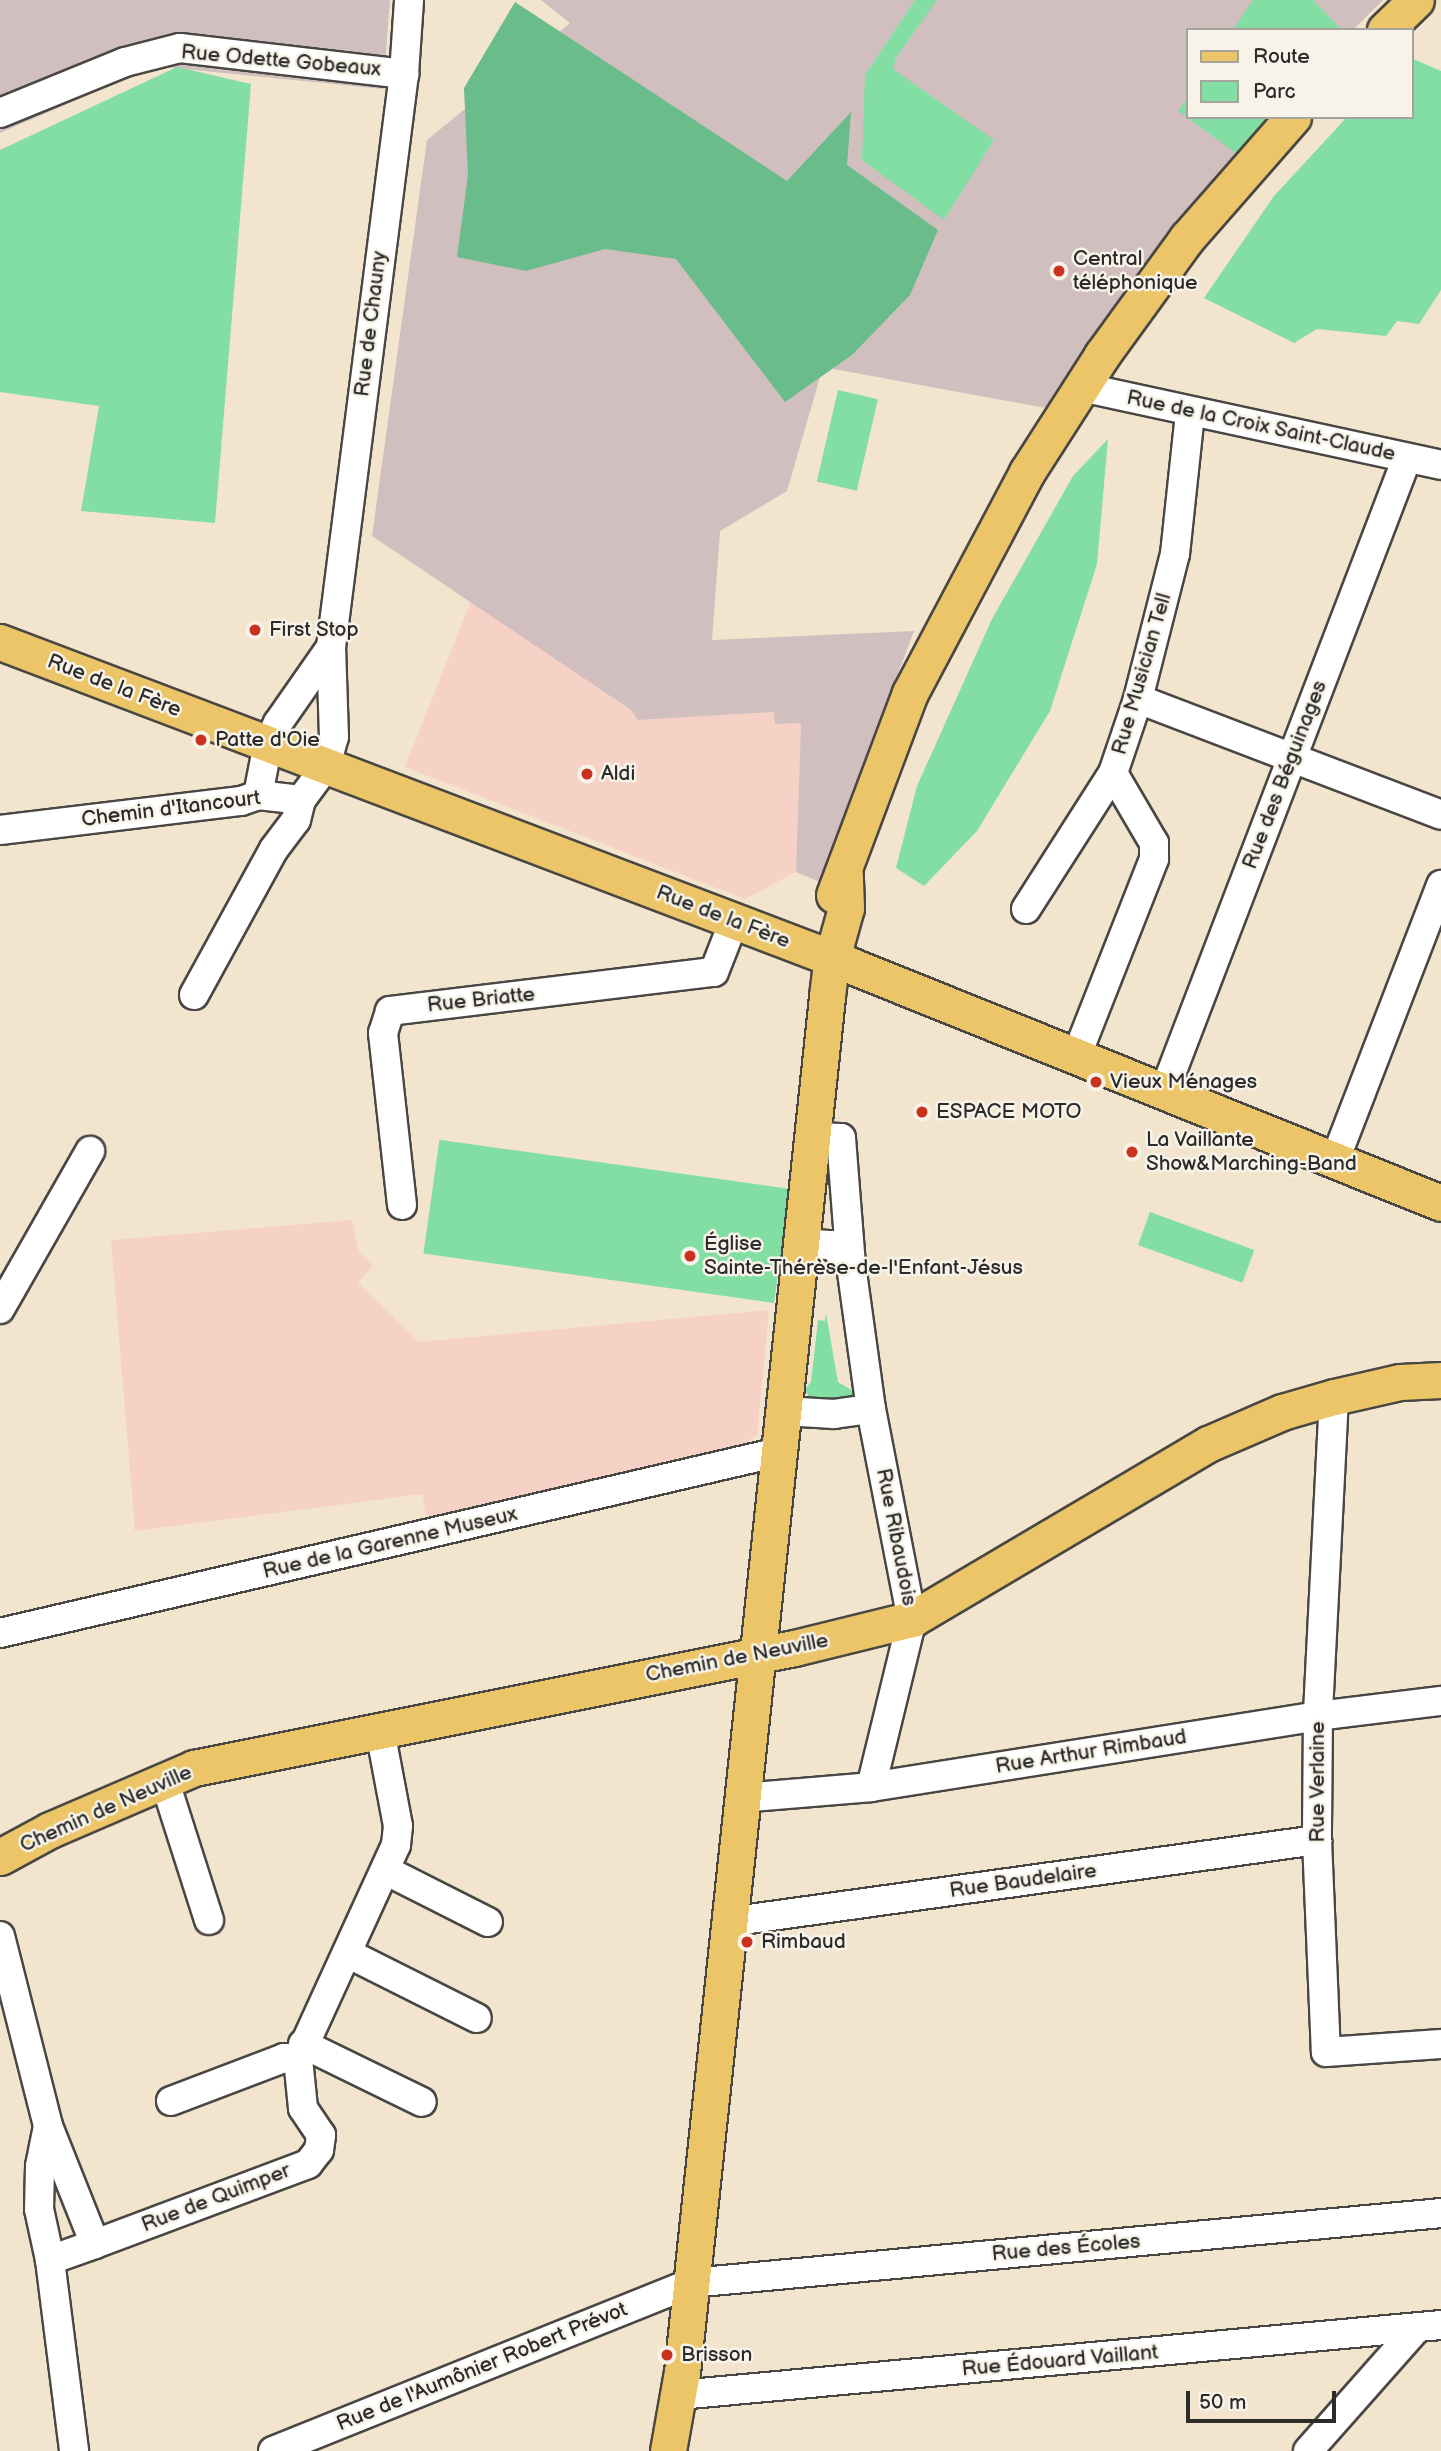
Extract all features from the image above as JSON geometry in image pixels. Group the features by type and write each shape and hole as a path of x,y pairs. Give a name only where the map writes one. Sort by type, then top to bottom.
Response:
{"main road":[{"path":"1386,28 1416,0"},
{"path":"668,2451 680,2395 741,1798 832,958 817,924 845,874 910,693 943,625 1027,472 1081,387 1187,238 1291,119"},
{"name":"Rue de la Fère","path":"0,642 832,958 1441,1203"},
{"name":"Chemin de Neuville","path":"0,1857 164,1779 194,1768 757,1654 912,1619 1208,1444 1282,1412 1334,1396 1400,1382 1441,1380"}],"street":[{"name":"Rue de Chauny","path":"326,766 334,737 331,647 404,74 410,0"},
{"name":"Rue Odette Gobeaux","path":"0,113 125,62 180,48 404,74"},
{"name":"Rue de la Croix Saint-Claude","path":"1081,387 1190,414 1441,465"},
{"name":"Rue Musician Tell","path":"1026,909 1113,773 1138,699 1175,554 1190,414"},
{"name":"Rue des Béguinages","path":"1164,1092 1407,458"},
{"name":"Rue de Chauny","path":"268,744 331,647"},
{"path":"1138,699 1441,815"},
{"path":"258,796 268,744"},
{"path":"194,996 274,849 296,820 301,800 326,766"},
{"path":"1076,1057 1154,859 1154,843 1113,773"},
{"name":"Chemin d'Itancourt","path":"0,830 241,801 258,796 301,800"},
{"path":"1335,1160 1441,885"},
{"name":"Rue Briatte","path":"401,1205 382,1024 390,1011 691,978 714,972 734,921"},
{"name":"Rue Ribaudois","path":"813,1137 841,1138 851,1265 871,1409 912,1619 871,1787"},
{"path":"0,1309 90,1151"},
{"path":"801,1243 832,1245 851,1265"},
{"name":"Rue Verlaine","path":"1334,1396 1318,1716 1317,1840 1326,2052 1441,2044"},
{"path":"783,1411 834,1414 871,1409"},
{"name":"Rue de la Garenne Museux","path":"0,1633 779,1452"},
{"name":"Rue Arthur Rimbaud","path":"741,1798 871,1787 1318,1716 1441,1701"},
{"path":"171,2101 301,2051 387,1871 398,1826 380,1731"},
{"path":"164,1779 170,1811 209,1920"},
{"name":"Rue Baudelaire","path":"729,1922 1317,1840"},
{"path":"387,1871 488,1922"},
{"path":"0,1936 48,2126 94,2244 50,2260"},
{"path":"347,1953 477,2018"},
{"path":"301,2051 422,2102"},
{"name":"Rue de Quimper","path":"94,2244 308,2164 320,2150 321,2135 303,2108 301,2051"},
{"path":"48,2126 40,2166 39,2209 50,2260 74,2451"},
{"name":"Rue des Écoles","path":"691,2283 1441,2213"},
{"name":"Rue de l'Aumônier Robert Prévot","path":"273,2451 691,2283"},
{"path":"1308,2451 1429,2327"},
{"name":"Rue Édouard Vaillant","path":"680,2395 1429,2327"}],"shaded area":[{"path":"0,0 390,0 383,89 154,66 0,133"},
{"path":"541,0 1383,0 1355,28 1186,28 1186,119 1274,119 1133,280 1051,409 823,367 787,491 720,531 712,640 914,631 820,882 796,872 801,723 775,724 774,712 638,720 631,710 372,536 427,140 570,23"},
{"path":"471,601 631,710 638,720 774,712 801,723 796,872 745,899 405,767"},
{"path":"352,1220 359,1252 373,1266 358,1283 419,1342 769,1310 757,1435 745,1443 427,1519 422,1494 135,1531 111,1240"}],"green space":[{"path":"915,0 937,0 896,58 893,69 994,140 944,220 862,160 865,75"},
{"path":"1253,0 1313,0 1340,28 1234,28"},
{"path":"515,2 787,181 851,112 847,165 938,230 910,295 852,355 785,402 676,259 605,249 526,271 457,257 468,175 464,88"},
{"path":"1413,59 1441,71 1441,290 1419,324 1397,321 1386,336 1317,329 1294,343 1204,298 1274,196 1345,119 1413,119"},
{"path":"177,67 251,84 215,523 81,511 99,406 0,392 0,150"},
{"path":"1186,99 1186,117 1178,111"},
{"path":"1189,119 1267,119 1237,154"},
{"path":"838,390 878,399 857,491 817,482"},
{"path":"1108,439 1097,564 1050,711 977,831 924,886 896,868 917,786 992,619 1073,476"},
{"path":"439,1140 790,1189 774,1303 423,1254"},
{"path":"1150,1212 1254,1250 1242,1283 1138,1245"},
{"path":"826,1313 838,1382 855,1392 850,1402 810,1400 805,1389 811,1382 818,1320 825,1321"}],"place":[{"name":"Central téléphonique","path":"1059,271"},
{"name":"First Stop","path":"255,630"},
{"name":"Patte d'Oie","path":"201,740"},
{"name":"Aldi","path":"587,774"},
{"name":"Vieux Ménages","path":"1096,1082"},
{"name":"ESPACE MOTO","path":"922,1112"},
{"name":"La Vaillante Show&Marching-Band","path":"1132,1152"},
{"name":"Église Sainte-Thérèse-de-l'Enfant-Jésus","path":"690,1256"},
{"name":"Rimbaud","path":"747,1942"},
{"name":"Brisson","path":"667,2355"}]}
